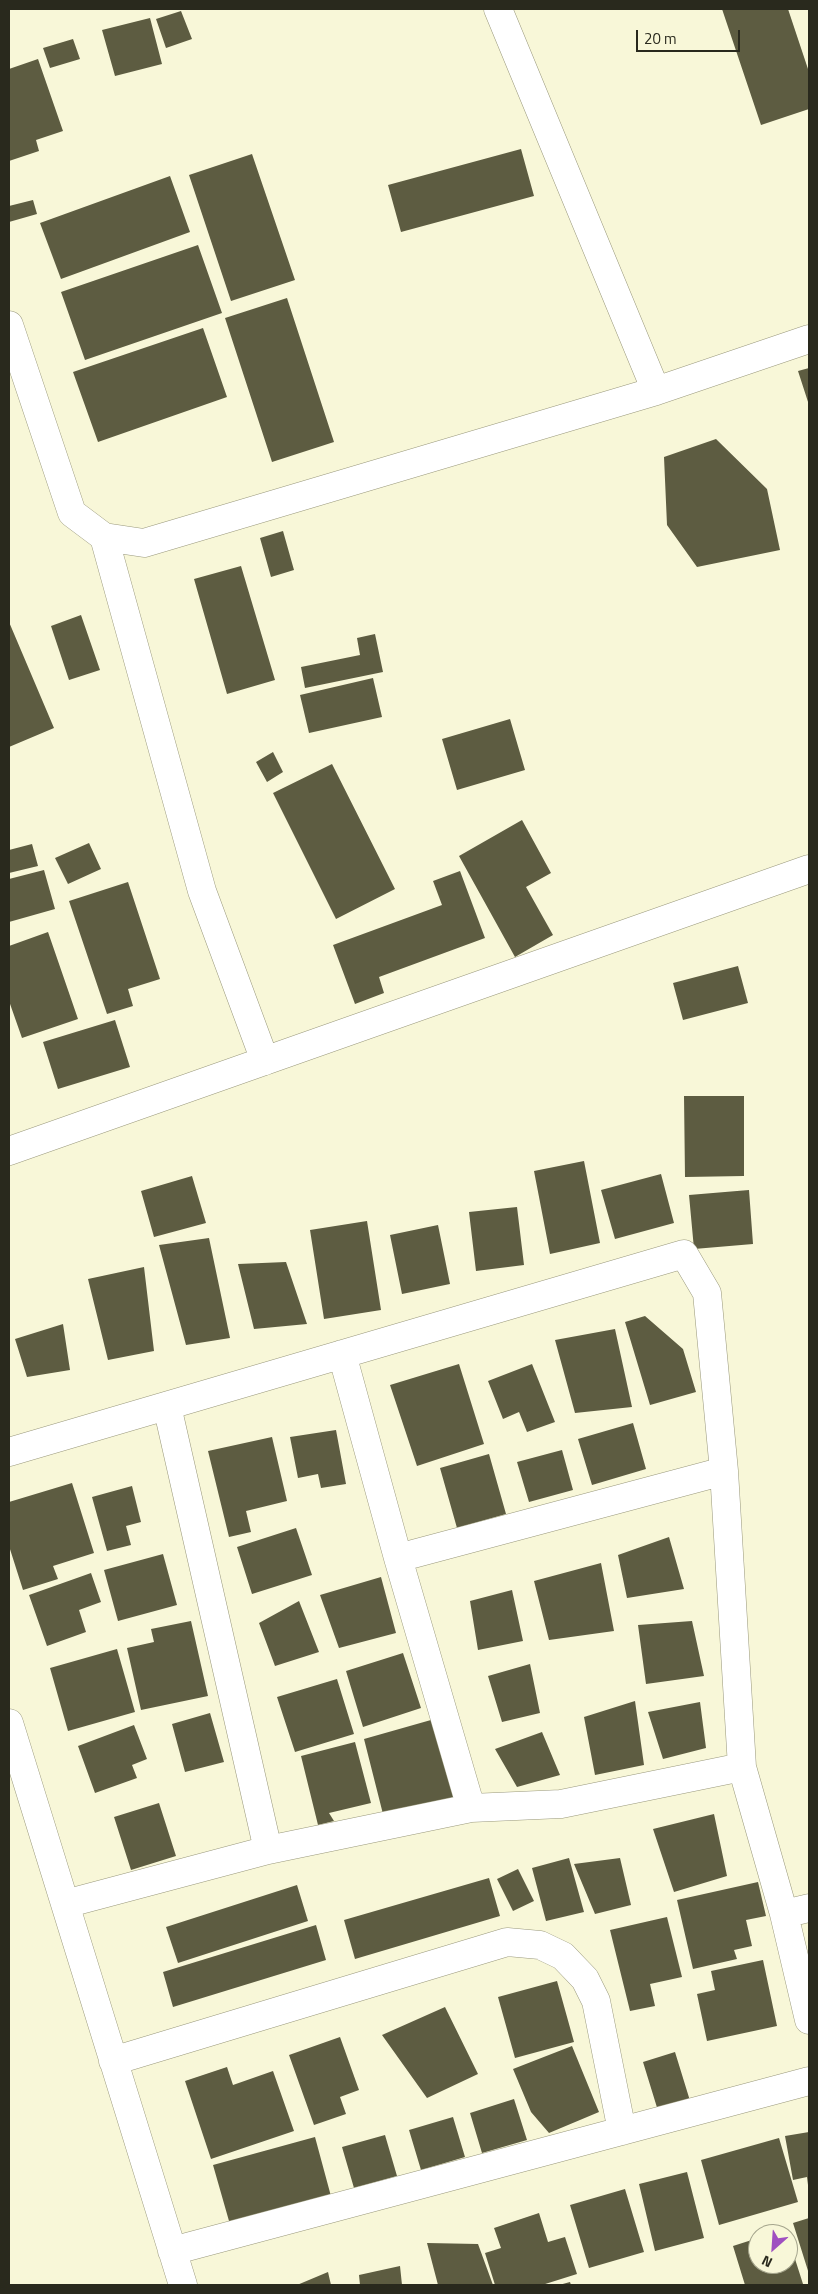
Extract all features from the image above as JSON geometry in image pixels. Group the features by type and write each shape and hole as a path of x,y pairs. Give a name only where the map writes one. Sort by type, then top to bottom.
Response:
{"street":[{"path":"498,9 656,391"},
{"path":"9,324 72,513 104,537 144,543 656,391 809,339"},
{"path":"104,537 202,892 265,1060"},
{"path":"9,1151 809,869"},
{"path":"9,1452 684,1254 707,1293 724,1471 742,1767 796,1911 809,2020"},
{"path":"342,1354 398,1558 471,1808"},
{"path":"166,1406 268,1850"},
{"path":"398,1558 724,1471"},
{"path":"9,1724 183,2285"},
{"path":"65,1904 268,1850 471,1808 561,1804 742,1767"},
{"path":"113,2060 507,1942 540,1945 563,1956 585,1979 596,2001 622,2131"},
{"path":"172,2251 809,2081"}],"building":[{"path":"722,9 788,9 809,72 809,109 761,125"},
{"path":"181,11 192,39 166,48 156,19"},
{"path":"150,18 162,64 115,76 102,30"},
{"path":"73,39 80,59 50,68 43,48"},
{"path":"38,59 63,131 36,140 39,151 9,161 9,69"},
{"path":"521,149 534,196 401,232 388,185"},
{"path":"252,154 295,280 231,301 189,175"},
{"path":"170,176 190,232 61,279 40,223"},
{"path":"33,200 37,214 9,222 9,206"},
{"path":"198,245 222,313 85,360 61,292"},
{"path":"287,298 334,442 272,462 225,318"},
{"path":"203,328 227,397 98,442 73,372"},
{"path":"809,368 809,405 798,371"},
{"path":"716,439 767,489 780,550 697,567 667,525 664,457"},
{"path":"283,531 294,570 271,577 260,538"},
{"path":"241,566 275,680 227,694 194,579"},
{"path":"81,615 100,670 69,680 51,626"},
{"path":"9,622 54,728 9,747"},
{"path":"375,634 383,672 305,688 301,667 360,655 357,638"},
{"path":"373,678 382,717 309,733 300,695"},
{"path":"510,719 525,770 457,790 442,739"},
{"path":"273,752 283,772 267,782 256,762"},
{"path":"332,764 395,889 336,919 273,793"},
{"path":"522,820 551,873 526,887 553,935 515,957 459,856"},
{"path":"89,843 101,869 68,884 55,858"},
{"path":"32,844 38,866 9,873 9,850"},
{"path":"44,870 55,909 9,922 9,879"},
{"path":"460,871 485,938 379,977 384,993 355,1004 333,945 442,905 433,881"},
{"path":"128,882 160,979 128,989 133,1006 107,1014 69,901"},
{"path":"48,932 78,1019 22,1038 9,1001 9,946"},
{"path":"738,966 748,1003 683,1020 673,983"},
{"path":"115,1020 130,1067 58,1089 43,1042"},
{"path":"684,1096 744,1096 744,1176 685,1177"},
{"path":"584,1161 600,1243 550,1254 534,1171"},
{"path":"661,1174 674,1223 615,1239 601,1190"},
{"path":"192,1176 206,1223 154,1237 141,1191"},
{"path":"749,1190 753,1244 694,1249 689,1195"},
{"path":"517,1207 524,1265 476,1271 469,1212"},
{"path":"367,1221 381,1310 324,1319 310,1230"},
{"path":"438,1225 450,1284 402,1294 390,1235"},
{"path":"209,1238 230,1338 186,1345 159,1245"},
{"path":"286,1262 307,1324 254,1329 238,1264"},
{"path":"144,1267 154,1351 108,1360 88,1279"},
{"path":"645,1316 683,1349 696,1392 650,1405 625,1322"},
{"path":"63,1324 70,1370 27,1377 15,1339"},
{"path":"615,1329 632,1407 575,1413 555,1340"},
{"path":"459,1364 484,1444 417,1466 390,1385"},
{"path":"532,1364 555,1422 527,1432 519,1412 503,1419 488,1381"},
{"path":"633,1423 646,1469 592,1485 578,1439"},
{"path":"336,1430 346,1484 321,1488 318,1474 298,1478 290,1437"},
{"path":"272,1437 287,1501 246,1511 251,1532 229,1537 208,1451"},
{"path":"562,1450 573,1490 529,1502 517,1462"},
{"path":"489,1454 506,1514 457,1528 440,1468"},
{"path":"72,1483 94,1553 53,1566 58,1579 23,1590 9,1546 9,1502"},
{"path":"132,1486 141,1522 126,1526 131,1545 107,1551 92,1497"},
{"path":"296,1528 312,1575 252,1594 237,1547"},
{"path":"669,1537 684,1589 627,1598 618,1555"},
{"path":"163,1554 177,1605 118,1621 104,1570"},
{"path":"601,1563 614,1631 549,1640 534,1581"},
{"path":"91,1573 101,1602 79,1610 86,1632 47,1646 29,1595"},
{"path":"381,1577 396,1633 339,1648 320,1595"},
{"path":"512,1590 523,1641 478,1650 470,1601"},
{"path":"299,1601 319,1652 275,1666 259,1623"},
{"path":"191,1621 208,1696 141,1710 127,1648 154,1642 151,1629"},
{"path":"692,1621 704,1676 646,1684 638,1625"},
{"path":"117,1649 135,1712 68,1731 50,1668"},
{"path":"403,1653 421,1708 363,1727 346,1671"},
{"path":"530,1664 540,1713 502,1722 488,1676"},
{"path":"337,1679 354,1734 295,1752 277,1697"},
{"path":"635,1701 644,1765 595,1775 584,1717"},
{"path":"700,1702 706,1748 663,1759 648,1712"},
{"path":"210,1713 224,1762 185,1772 172,1724"},
{"path":"438,1718 457,1801 384,1818 364,1739"},
{"path":"134,1725 147,1759 132,1765 137,1778 95,1793 78,1746"},
{"path":"542,1732 560,1775 517,1787 495,1749"},
{"path":"355,1742 371,1803 329,1813 334,1821 318,1825 301,1756"},
{"path":"159,1803 176,1856 131,1870 114,1817"},
{"path":"714,1814 727,1876 674,1892 653,1829"},
{"path":"569,1858 584,1912 546,1921 532,1868"},
{"path":"620,1858 631,1905 595,1914 574,1864"},
{"path":"518,1869 534,1901 513,1911 497,1879"},
{"path":"489,1878 500,1916 355,1959 344,1920"},
{"path":"758,1882 766,1916 746,1920 752,1946 734,1950 737,1959 693,1969 677,1900"},
{"path":"297,1885 308,1921 178,1963 166,1927"},
{"path":"667,1917 682,1977 650,1984 655,2006 630,2011 610,1930"},
{"path":"316,1925 326,1960 173,2007 163,1972"},
{"path":"763,1960 777,2026 707,2041 697,1994 715,1990 711,1971"},
{"path":"557,1981 574,2042 515,2058 498,1997"},
{"path":"445,2007 478,2074 427,2098 382,2035"},
{"path":"340,2037 359,2090 340,2097 346,2114 314,2125 289,2055"},
{"path":"572,2046 599,2112 549,2133 531,2112 513,2069"},
{"path":"675,2052 691,2104 659,2114 643,2062"},
{"path":"227,2067 233,2085 273,2071 294,2131 211,2159 185,2081"},
{"path":"514,2099 527,2140 482,2153 470,2113"},
{"path":"453,2117 465,2157 421,2170 409,2130"},
{"path":"809,2132 808,2185 807,2177 793,2180 785,2136"},
{"path":"385,2135 397,2176 354,2188 342,2147"},
{"path":"315,2137 332,2200 231,2228 213,2165"},
{"path":"779,2138 798,2202 719,2225 701,2160"},
{"path":"687,2172 704,2238 655,2251 639,2184"},
{"path":"625,2189 644,2252 589,2268 570,2205"},
{"path":"539,2213 548,2242 565,2237 577,2274 542,2285 495,2285 485,2253 501,2248 494,2228"},
{"path":"809,2218 809,2274 798,2239 798,2224 793,2223"},
{"path":"748,2241 748,2274 798,2274 798,2268 803,2284 745,2285 733,2246"},
{"path":"427,2243 478,2244 493,2285 438,2285"},
{"path":"400,2266 402,2285 360,2285 359,2275"},
{"path":"328,2272 331,2285 297,2285"},
{"path":"570,2282 571,2285 559,2285"}]}
